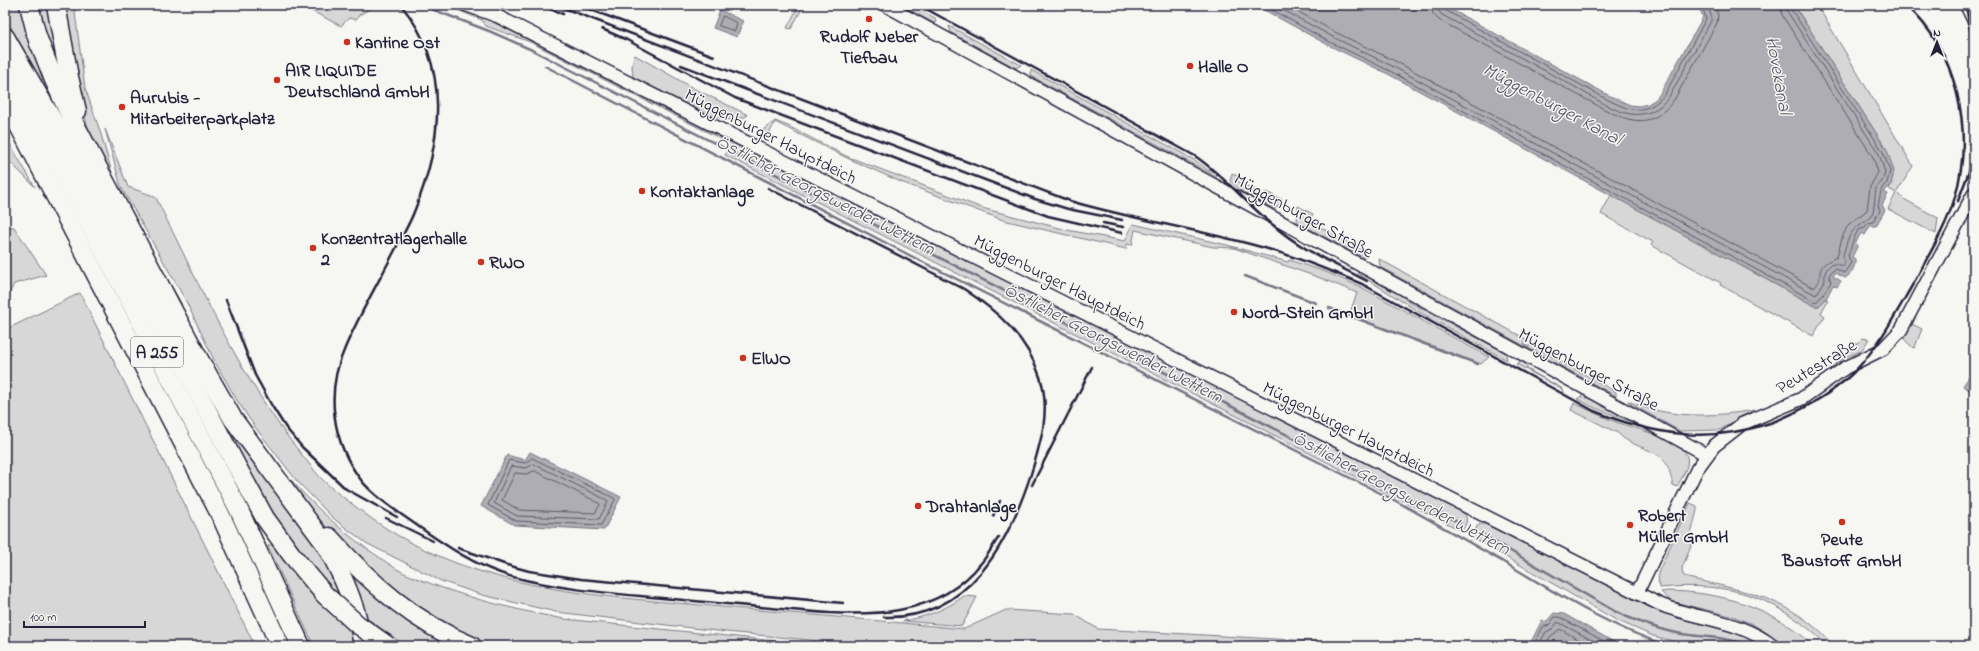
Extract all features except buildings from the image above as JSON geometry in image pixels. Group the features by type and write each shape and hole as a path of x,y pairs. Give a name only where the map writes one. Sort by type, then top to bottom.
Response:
{"highway":[{"path":"29,5 67,145"},
{"path":"56,5 73,97 90,154"},
{"path":"36,34 54,80 90,154 210,380 233,418 326,545 342,574 354,602 363,646"},
{"path":"5,36 67,145 262,511 291,554 325,595 357,624 388,646"},
{"name":"A 255","path":"5,62 238,508 301,646"},
{"name":"A 255","path":"5,99 221,516 280,646"},
{"path":"280,482 338,546 393,599 454,639 472,646"}],"street":[{"name":"Müggenburger Hauptdeich","path":"466,5 497,16 1637,593 1666,607 1738,626 1758,636 1773,646"},
{"name":"Müggenburger Straße","path":"885,5 1707,455"},
{"path":"1966,5 1974,21"},
{"name":"Peutestraße","path":"1637,593 1696,469 1707,455 1723,437 1742,424 1801,399 1845,368 1888,345 1901,330 1974,193"}],"shaded area":[{"path":"5,5 20,5 43,76 42,81 5,17"},
{"path":"37,5 51,5 65,89 45,37"},
{"path":"63,5 74,5 85,88 100,131 117,190 181,303 185,316 172,291 127,216 98,156 91,138 81,100"},
{"path":"300,5 377,5 359,15 356,20 349,18 341,26"},
{"path":"445,5 451,5 493,21 532,39 1464,513 1467,520 1465,526 1462,531 725,155 729,147 723,140 530,42 486,26 482,20"},
{"path":"799,5 804,5 791,29 787,28"},
{"path":"900,5 912,5 935,18 936,22 934,23"},
{"path":"1794,5 1817,5 1913,166 1897,192 1904,199 1938,218 1936,234 1888,209 1896,193 1889,189 1891,185 1887,150"},
{"path":"949,26 1021,65 1016,68 951,33"},
{"path":"635,55 693,88 748,115 731,120 711,116 633,77 632,66"},
{"path":"1031,70 1196,161 1217,177 1031,76"},
{"path":"775,121 788,126 846,156 982,208 1067,230 1125,241 1133,224 1227,245 1288,262 1289,260 1326,272 1361,287 1489,357 1481,364 1349,315 1357,293 1323,279 1234,248 1213,247 1135,230 1132,245 1127,244 1126,249 1003,220 901,182 847,158 775,122 767,138 763,135 764,129"},
{"path":"105,129 128,187 156,198 205,298 240,363 259,395 302,455 332,489 356,507 397,535 441,557 485,573 531,584 626,598 964,629 1006,610 1074,614 1098,629 1400,646 872,646 726,632 556,612 482,595 441,581 366,543 333,518 297,481 255,427 238,402 215,362 186,301 121,187"},
{"path":"5,136 7,139 35,187 5,157"},
{"path":"1232,173 1237,176 1236,180 1264,195 1266,192 1283,200 1279,206 1274,209 1241,191 1230,181"},
{"path":"1611,195 1815,306 1819,306 1826,299 1828,300 1821,313 1825,316 1813,336 1720,285 1721,283 1651,245 1653,242 1601,214"},
{"path":"1298,206 1313,214 1309,221 1367,253 1364,258 1297,222"},
{"path":"5,227 14,227 46,275 14,284 6,300"},
{"path":"1379,259 1526,339 1524,344 1529,347 1530,344 1616,392 1616,396 1380,267"},
{"path":"1359,272 1401,294 1406,300 1506,353 1507,360 1419,312 1357,273"},
{"path":"80,293 255,646 5,646 5,330"},
{"path":"1912,324 1922,329 1915,347 1913,348 1904,339 1906,331"},
{"path":"1862,338 1869,339 1861,351 1846,357 1829,371"},
{"path":"1521,361 1527,365 1527,369 1563,389 1564,393 1562,389 1516,364"},
{"path":"1584,395 1635,423 1595,408 1577,399"},
{"path":"1628,401 1644,407 1675,414 1707,415 1755,410 1740,417 1720,430 1680,431 1629,403"},
{"path":"1574,403 1613,421 1657,435 1683,450 1688,460 1685,472 1677,487 1673,485 1666,463 1662,458 1651,451 1629,442 1618,433 1571,410"},
{"path":"221,410 296,509 351,607 329,586 275,516 245,465 217,412"},
{"path":"246,428 250,430 278,465 308,498 340,528 357,542 393,567 423,581 463,595 523,611 564,619 824,646 484,645 457,633 403,601 331,532 306,504"},
{"path":"1690,503 1697,506 1697,510 1691,535 1694,539 1682,568 1683,575 1688,578 1767,599 1801,617 1818,630 1834,646 1828,646 1790,615 1771,604 1751,596 1730,590 1708,587 1685,586 1659,588 1658,573"},
{"path":"1485,524 1655,610 1729,629 1765,646 1693,646 1653,636 1616,620 1473,538 1477,526"},
{"path":"276,543 356,632 357,646 314,646 268,546"},
{"path":"347,569 463,646 407,646 397,640 363,615"},
{"path":"1667,591 1707,595 1746,604 1781,621 1798,632 1814,646 1783,646 1764,631 1750,623 1735,617 1671,601 1661,592"},
{"path":"964,596 977,597 962,626 903,621 935,612"}],"water":[{"path":"1255,5 1443,5 1610,96 1630,105 1639,106 1648,104 1656,99 1661,92 1703,17 1698,5 1794,5 1887,150 1894,171 1891,185 1884,192 1888,194 1882,205 1885,210 1876,226 1870,226 1865,235 1861,233 1855,244 1858,245 1852,257 1855,259 1855,262 1851,273 1845,278 1835,273 1833,276 1841,281 1837,287 1833,285 1826,299 1819,306 1815,306 1388,74 1328,45"},
{"path":"720,10 743,21 737,37 713,28"},
{"path":"1974,368 1974,393 1963,386"},
{"path":"530,452 621,497 604,530 514,525 481,506 507,455 525,460"},
{"path":"1554,613 1564,614 1621,646 1529,646 1542,620 1546,622"}],"waterway":[{"path":"421,5 489,31 532,50 1460,523"},
{"name":"Östlicher Georgswerder Wettern","path":"545,66 915,258 1394,500 1592,613 1630,631 1669,646"},
{"path":"1245,276 1316,303"},
{"path":"1329,308 1478,364"},
{"path":"1481,534 1616,612 1631,619 1654,627 1686,635 1732,640 1750,646"}],"railway":[{"path":"401,5 417,29 428,54 435,79 437,106 436,133 424,186 414,212 362,311 345,348 335,382 334,399 335,416 343,450 361,480 375,494 402,515 455,551 483,566 513,577 560,587 592,591 827,613 876,613 900,610 923,604 945,594 965,580 984,559 999,537"},
{"path":"540,5 563,14"},
{"path":"556,5 1070,201 1119,214 1243,242 1315,265 1362,284 1594,411 1638,426 1659,431 1703,435 1725,433 1770,423 1814,402 1845,381 1862,363 1886,331 1942,231 1955,197 1960,172 1963,146 1962,120 1957,94 1949,69 1938,46 1924,24 1906,5"},
{"path":"578,5 714,56"},
{"path":"919,5 1195,156 1216,172 1283,234 1318,256 1367,281"},
{"path":"1966,5 1974,54"},
{"path":"602,29 627,40 735,98 1048,216 1122,233"},
{"path":"681,65 1035,199 1068,209 1122,220"},
{"path":"1958,201 1974,158"},
{"path":"768,188 964,289 976,297 1010,326 1019,337 1027,349 1040,377 1045,402 1045,414 1041,438 1022,500 997,551 981,573 962,592 940,606 914,615 884,617"},
{"path":"1103,223 1123,227"},
{"path":"226,300 255,375 286,428 302,447 346,489 397,517"},
{"path":"1032,485 1092,367"},
{"path":"993,516 1000,501"},
{"path":"386,518 433,541"},
{"path":"458,548 529,571 581,579 843,603"}],"place":[{"name":"Rudolf Neber Tiefbau","path":"869,19"},
{"name":"Kantine Ost","path":"347,42"},
{"name":"Halle O","path":"1190,66"},
{"name":"AIR LIQUIDE Deutschland GmbH","path":"277,80"},
{"name":"Aurubis - Mitarbeiterparkplatz","path":"122,107"},
{"name":"Kontaktanlage","path":"642,191"},
{"name":"Konzentratlagerhalle 2","path":"313,248"},
{"name":"RWO","path":"481,262"},
{"name":"Nord-Stein GmbH","path":"1234,312"},
{"name":"ElWO","path":"743,358"},
{"name":"Drahtanlage","path":"918,506"},
{"name":"Peute Baustoff GmbH","path":"1842,522"},
{"name":"Robert Müller GmbH","path":"1630,525"}],"water label":[{"name":"Hovekanal","path":"1780,75"},
{"name":"Müggenburger Kanal","path":"1553,103"}]}
